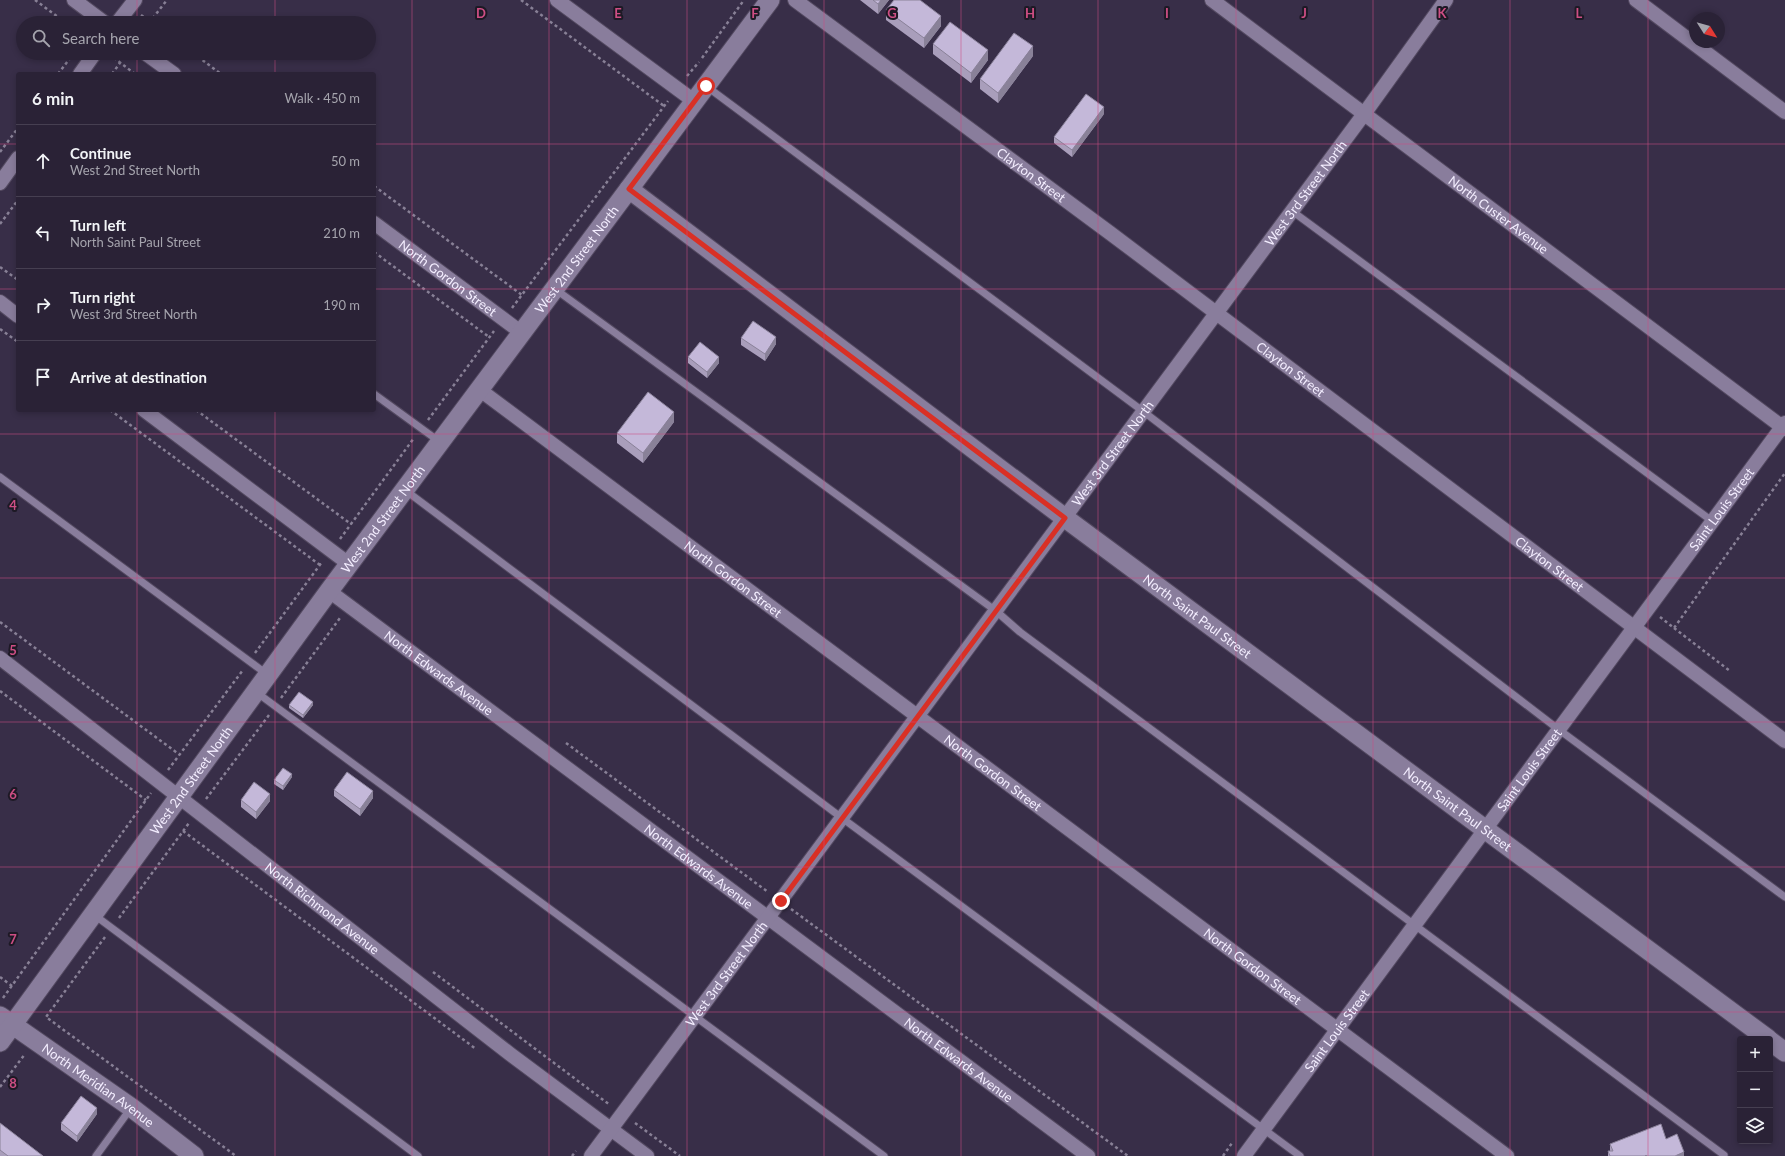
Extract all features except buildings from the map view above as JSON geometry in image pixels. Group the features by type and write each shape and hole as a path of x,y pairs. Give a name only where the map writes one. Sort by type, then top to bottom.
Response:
{"street":[{"path":"74,0 96,16"},
{"path":"122,16 135,0"},
{"path":"558,0 694,102"},
{"name":"West 2nd Street North","path":"0,1042 6,1020 93,914 329,591 770,0"},
{"name":"Clayton Street","path":"795,0 1216,313 1785,741"},
{"name":"North Custer Avenue","path":"1212,0 1784,426"},
{"name":"West 3rd Street North","path":"592,1156 1144,412 1364,114 1446,0"},
{"path":"1636,0 1785,112"},
{"path":"81,72 90,60"},
{"path":"155,60 171,72"},
{"path":"0,183 16,161"},
{"name":"North Saint Paul Street","path":"629,189 1065,518 1764,1036"},
{"name":"North Gordon Street","path":"376,224 522,333"},
{"path":"0,302 16,314"},
{"name":"North Gordon Street","path":"480,390 1507,1156"},
{"path":"147,412 349,564"},
{"name":"Saint Louis Street","path":"1244,1156 1486,830 1558,729 1635,628 1712,521 1784,426"},
{"name":"North Edwards Avenue","path":"329,591 755,910 1088,1156"},
{"name":"North Richmond Avenue","path":"0,658 178,798 510,1054 647,1156"},
{"name":"North Meridian Avenue","path":"6,1020 132,1108 194,1156"},
{"name":"North Saint Paul Street","path":"1773,1043 1785,1052"}],"lane":[{"path":"706,86 1144,412 1558,729 1785,897"},
{"path":"1292,211 1712,521"},
{"path":"555,288 996,611 1033,641 1724,1155"},
{"path":"376,395 440,443"},
{"path":"0,477 268,675"},
{"path":"405,490 842,818 1300,1156"},
{"path":"256,692 884,1156"},
{"path":"93,914 418,1156"},
{"path":"96,1156 132,1108"}],"path":[{"path":"35,0 57,16"},
{"path":"154,16 166,0"},
{"path":"521,0 664,106"},
{"path":"0,1002 146,800 421,428 664,106 699,63 744,0"},
{"path":"60,72 69,60"},
{"path":"116,60 132,72"},
{"path":"113,72 122,60"},
{"path":"202,60 218,72"},
{"path":"0,152 16,131"},
{"path":"376,187 522,295"},
{"path":"0,224 16,203"},
{"path":"376,253 489,337"},
{"path":"0,267 16,279"},
{"path":"0,329 16,341"},
{"path":"113,412 320,565"},
{"path":"199,412 351,524"},
{"path":"236,1156 46,1017 340,618"},
{"path":"0,622 180,755"},
{"path":"1674,628 1730,671"},
{"path":"0,691 146,800"},
{"path":"566,743 768,892"},
{"path":"183,831 481,1053"},
{"path":"755,910 773,886"},
{"path":"781,901 1128,1156"},
{"path":"432,972 680,1156"},
{"path":"0,977 12,986"},
{"path":"0,1087 26,1053 32,1057"},
{"path":"599,1120 615,1099"},
{"path":"572,1156 576,1150"}],"route":[{"path":"706,86 629,189 1065,518 781,901"}]}
